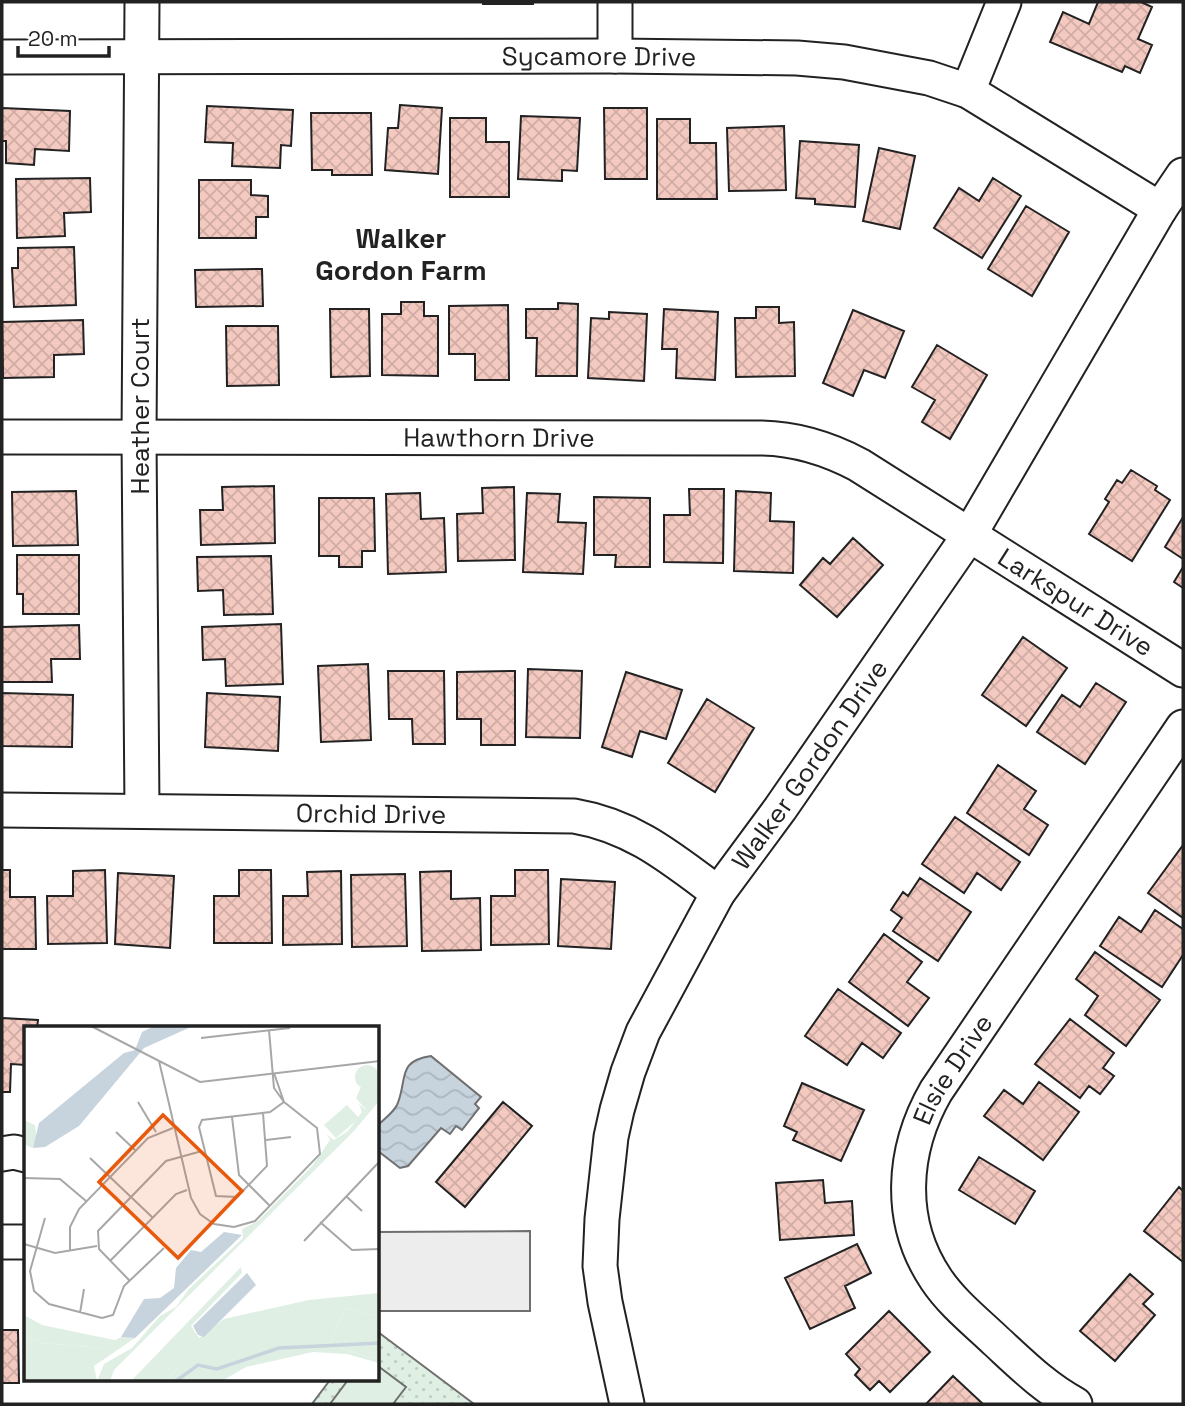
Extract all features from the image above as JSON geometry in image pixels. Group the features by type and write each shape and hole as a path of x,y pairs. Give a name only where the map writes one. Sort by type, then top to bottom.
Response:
{"street":[{"name":"Heather Court","path":"142,2 139,438 142,811"},
{"path":"615,2 615,57"},
{"path":"968,91 1003,2"},
{"name":"Sycamore Drive","path":"2,57 797,58 844,62 929,78 968,91 1160,209"},
{"name":"Walker Gordon Drive","path":"627,1404 600,1266 602,1219 611,1137 628,1072 643,1032 718,892 787,799 970,534 1160,209 1183,175"},
{"name":"Hawthorn Drive","path":"2,437 787,440 842,456 970,534"},
{"name":"Larkspur Drive","path":"970,534 1183,670"},
{"name":"Elsie Drive","path":"1075,1404 1039,1380 953,1300 936,1280 914,1231 909,1205 909,1165 918,1127 936,1091 1183,727"},
{"name":"Orchid Drive","path":"2,810 574,816 609,824 641,838 718,892"},
{"path":"2,1154 14,1152 24,1154"},
{"path":"2,1242 24,1242"}],"green space":[{"path":"380,1334 474,1404 312,1404 328,1382 380,1382"},
{"path":"380,1368 406,1387 393,1404 330,1404 346,1382 380,1382"}],"shaded area":[{"path":"530,1231 530,1311 380,1311 380,1232"}],"water":[{"path":"431,1056 481,1097 475,1104 479,1108 462,1130 456,1126 450,1134 441,1128 408,1166 400,1168 380,1153 380,1123 397,1105 408,1067"}],"building":[{"path":"533,2 533,4 483,4"},
{"path":"1098,2 1141,2 1152,7 1138,39 1152,45 1140,73 1125,66 1122,72 1050,42 1063,12 1089,24"},
{"path":"400,105 442,108 438,174 385,170 388,128 398,128"},
{"path":"207,106 293,110 291,146 281,145 280,168 232,166 233,143 205,142"},
{"path":"2,108 70,111 69,151 35,149 34,165 6,163 6,141 2,141"},
{"path":"604,108 647,108 647,179 605,179"},
{"path":"311,113 371,113 372,175 332,175 332,170 312,170"},
{"path":"521,116 580,118 577,171 562,170 562,181 518,179"},
{"path":"450,118 486,118 486,142 509,142 509,197 450,197"},
{"path":"657,119 690,119 690,143 716,143 717,199 657,199"},
{"path":"784,126 786,190 729,191 727,128"},
{"path":"800,141 859,145 855,207 815,204 815,199 796,198"},
{"path":"879,148 915,156 900,229 863,221"},
{"path":"90,178 91,212 64,213 65,236 17,238 16,179"},
{"path":"993,178 1021,196 982,258 934,228 959,188 979,201"},
{"path":"199,180 251,180 251,195 268,196 268,217 256,217 256,238 199,238"},
{"path":"1026,206 1069,232 1032,296 988,269"},
{"path":"74,247 76,305 14,307 12,268 18,268 18,248"},
{"path":"262,269 263,306 196,307 195,270"},
{"path":"401,302 424,302 424,316 438,316 438,376 382,375 382,314 401,314"},
{"path":"558,303 578,304 577,376 536,376 537,338 526,338 526,309 558,309"},
{"path":"508,305 509,380 475,380 475,354 449,354 449,306"},
{"path":"756,307 779,307 779,323 794,322 795,376 736,377 735,318 756,318"},
{"path":"330,309 369,309 370,376 331,377"},
{"path":"664,309 718,312 715,380 676,378 677,349 662,349"},
{"path":"853,310 904,331 885,378 864,370 853,396 823,383"},
{"path":"609,312 647,314 644,381 588,378 591,318 609,319"},
{"path":"83,320 84,354 54,355 54,377 3,378 2,322"},
{"path":"226,326 278,326 279,385 227,386"},
{"path":"937,345 987,375 950,439 922,422 935,400 912,387"},
{"path":"1131,470 1157,486 1155,490 1170,500 1132,561 1089,534 1109,502 1105,499 1117,480 1122,483"},
{"path":"274,486 275,543 201,545 200,510 223,510 222,487"},
{"path":"514,487 515,560 458,561 457,514 483,513 482,488"},
{"path":"689,489 724,489 723,563 664,562 664,515 690,515"},
{"path":"76,491 78,545 13,546 12,492"},
{"path":"736,491 771,493 770,521 794,522 793,573 734,571"},
{"path":"420,493 421,519 444,518 446,572 388,574 386,494"},
{"path":"527,493 560,494 558,522 586,523 583,574 523,572"},
{"path":"594,497 650,498 650,567 615,567 616,555 594,555"},
{"path":"319,498 374,498 375,551 362,551 362,567 339,567 339,556 319,556"},
{"path":"1183,517 1183,559 1165,547"},
{"path":"853,538 883,565 837,617 800,585 823,558 830,564"},
{"path":"17,555 79,555 79,614 23,614 23,594 17,594"},
{"path":"271,556 273,614 224,615 223,590 198,591 197,557"},
{"path":"1183,567 1183,588 1174,582"},
{"path":"281,624 283,684 226,686 225,659 203,660 202,627"},
{"path":"79,625 80,659 51,659 52,682 2,682 2,627"},
{"path":"1023,637 1067,668 1026,726 982,695"},
{"path":"368,664 371,740 321,742 318,666"},
{"path":"528,669 582,671 580,738 526,737"},
{"path":"388,671 444,671 445,744 413,744 412,719 389,719"},
{"path":"515,671 515,745 481,745 481,719 457,719 457,672"},
{"path":"626,672 682,690 666,739 640,731 632,757 602,747"},
{"path":"1096,683 1126,702 1085,764 1037,732 1062,695 1080,707"},
{"path":"2,693 73,695 72,747 2,746"},
{"path":"207,693 280,697 278,751 205,747"},
{"path":"707,699 754,728 715,792 668,763"},
{"path":"998,765 1036,791 1024,809 1048,825 1029,855 967,813"},
{"path":"955,817 1020,862 1001,890 977,873 964,893 922,864"},
{"path":"1183,845 1183,918 1148,893"},
{"path":"2,870 10,870 10,897 35,897 36,949 2,949"},
{"path":"105,870 107,943 48,944 47,896 73,896 73,871"},
{"path":"239,870 271,870 272,943 214,943 214,896 239,896"},
{"path":"515,870 548,870 549,944 491,945 491,896 515,896"},
{"path":"341,871 342,944 283,945 283,896 308,896 307,872"},
{"path":"451,871 451,899 480,898 481,950 422,951 420,872"},
{"path":"118,873 174,876 170,948 115,944"},
{"path":"405,874 407,946 352,947 351,875"},
{"path":"920,878 971,912 938,961 893,931 902,918 891,910 903,892 908,896"},
{"path":"561,879 615,882 611,949 558,946"},
{"path":"1155,910 1183,929 1183,955 1162,987 1100,946 1119,917 1141,932"},
{"path":"884,934 922,962 907,982 929,998 908,1026 849,982"},
{"path":"1095,952 1160,1000 1126,1046 1085,1015 1098,996 1076,979"},
{"path":"838,989 901,1033 883,1058 862,1043 847,1065 805,1036"},
{"path":"2,1018 38,1020 37,1026 24,1026 24,1065 11,1064 10,1092 2,1092"},
{"path":"1070,1019 1114,1053 1103,1068 1114,1076 1100,1094 1089,1086 1080,1098 1035,1064"},
{"path":"1039,1082 1079,1112 1043,1160 984,1116 1004,1090 1023,1104"},
{"path":"802,1083 864,1110 841,1161 793,1140 797,1132 784,1126"},
{"path":"503,1102 532,1126 465,1207 436,1182"},
{"path":"979,1157 1035,1191 1015,1224 959,1190"},
{"path":"823,1180 825,1203 852,1201 854,1235 780,1240 776,1183"},
{"path":"1179,1187 1183,1191 1183,1262 1144,1231"},
{"path":"857,1244 871,1273 845,1286 855,1308 810,1329 785,1278"},
{"path":"1130,1274 1153,1294 1143,1304 1155,1315 1115,1361 1080,1331"},
{"path":"889,1311 930,1352 890,1392 879,1381 870,1390 855,1375 860,1369 846,1354"},
{"path":"2,1330 18,1330 19,1383 2,1383"},
{"path":"953,1376 983,1404 926,1404"}],"district":[{"name":"Walker Gordon Farm","path":"401,254"}]}
